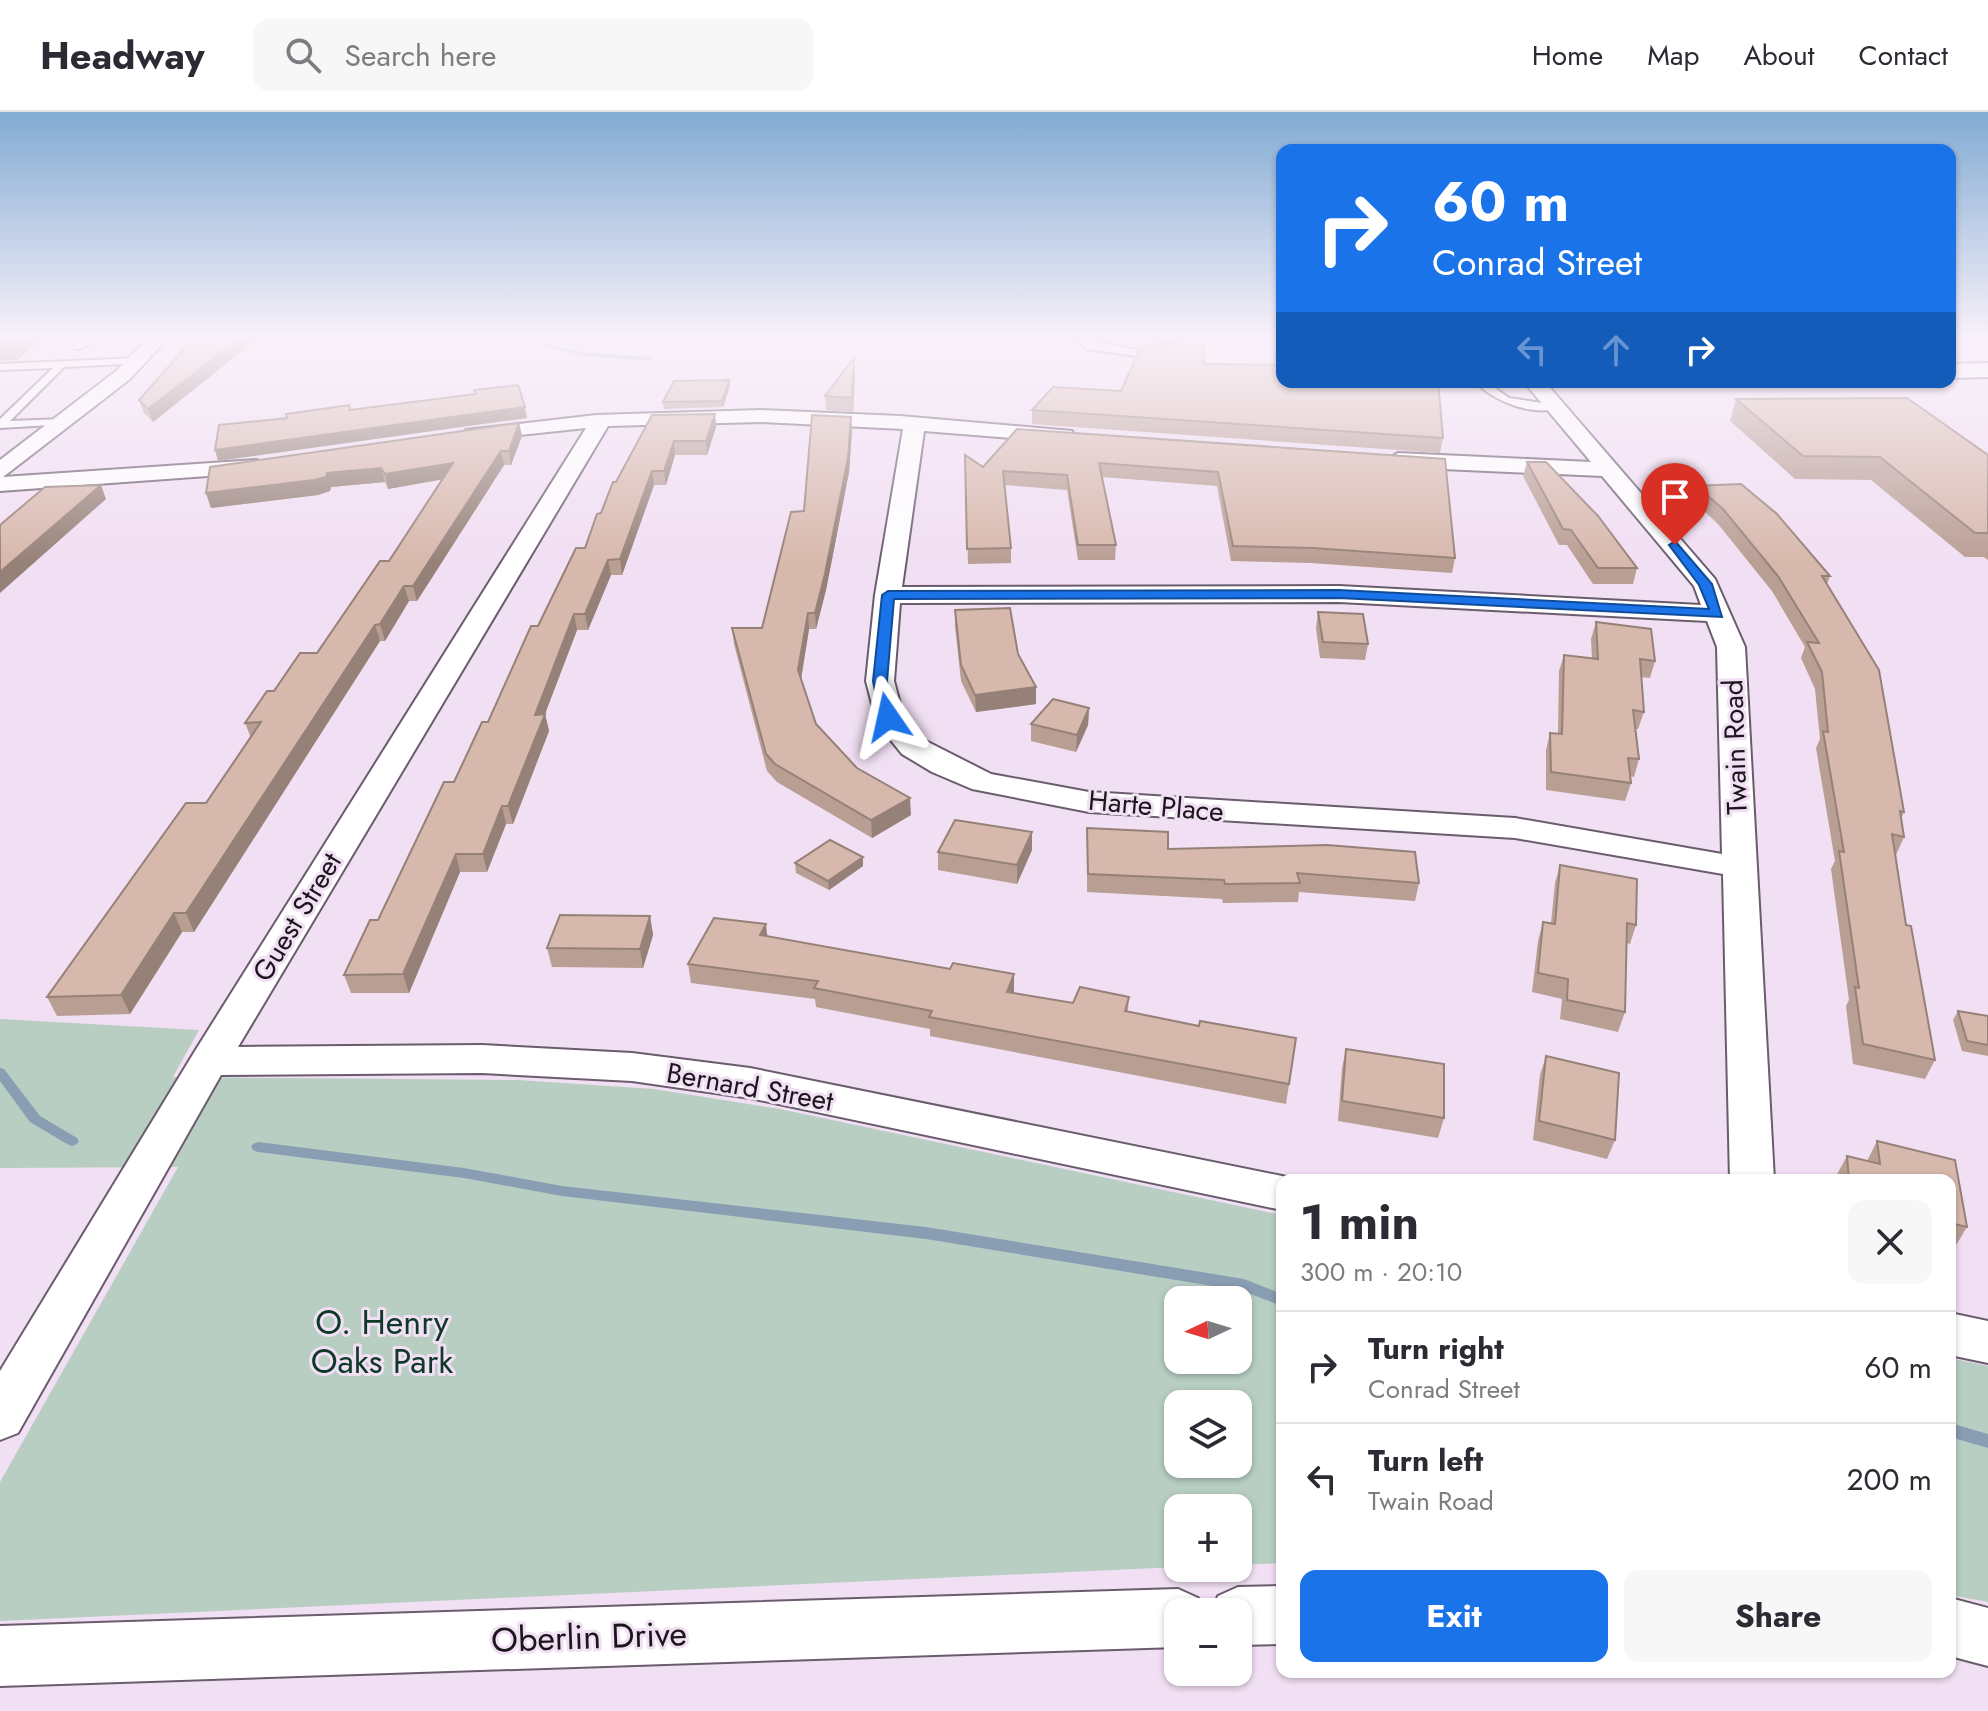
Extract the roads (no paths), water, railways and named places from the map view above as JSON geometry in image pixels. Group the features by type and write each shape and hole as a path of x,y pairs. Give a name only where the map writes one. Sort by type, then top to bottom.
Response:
{"street":[{"path":"0,471 74,414"},
{"name":"Twain Road","path":"1563,414 1706,584 1731,647 1752,1174"},
{"path":"448,437 538,425 601,421 787,417 1088,437"},
{"name":"Guest Street","path":"0,1417 209,1061 601,421"},
{"name":"Harte Place","path":"914,424 888,595 880,681 888,717 913,747 983,782 1089,802 1515,828 1739,867"},
{"path":"1373,458 1612,470"},
{"path":"0,484 222,471 277,464"},
{"path":"888,595 1339,594 1718,614"},
{"name":"Bernard Street","path":"209,1061 482,1059 632,1067 750,1083 1276,1192"},
{"path":"1956,1335 1988,1342"},
{"path":"1252,1616 1276,1615"},
{"name":"Oberlin Drive","path":"0,1656 1164,1618"},
{"path":"1956,1629 1988,1637"}],"lane":[{"path":"0,425 64,422"}],"waterway":[{"path":"0,1072 35,1119 72,1141"},
{"path":"258,1147 464,1173 562,1191 926,1233 1244,1285 1276,1298"},
{"path":"1956,1432 1988,1441"}],"park label":[{"name":"O. Henry Oaks Park","path":"382,1342"}]}
